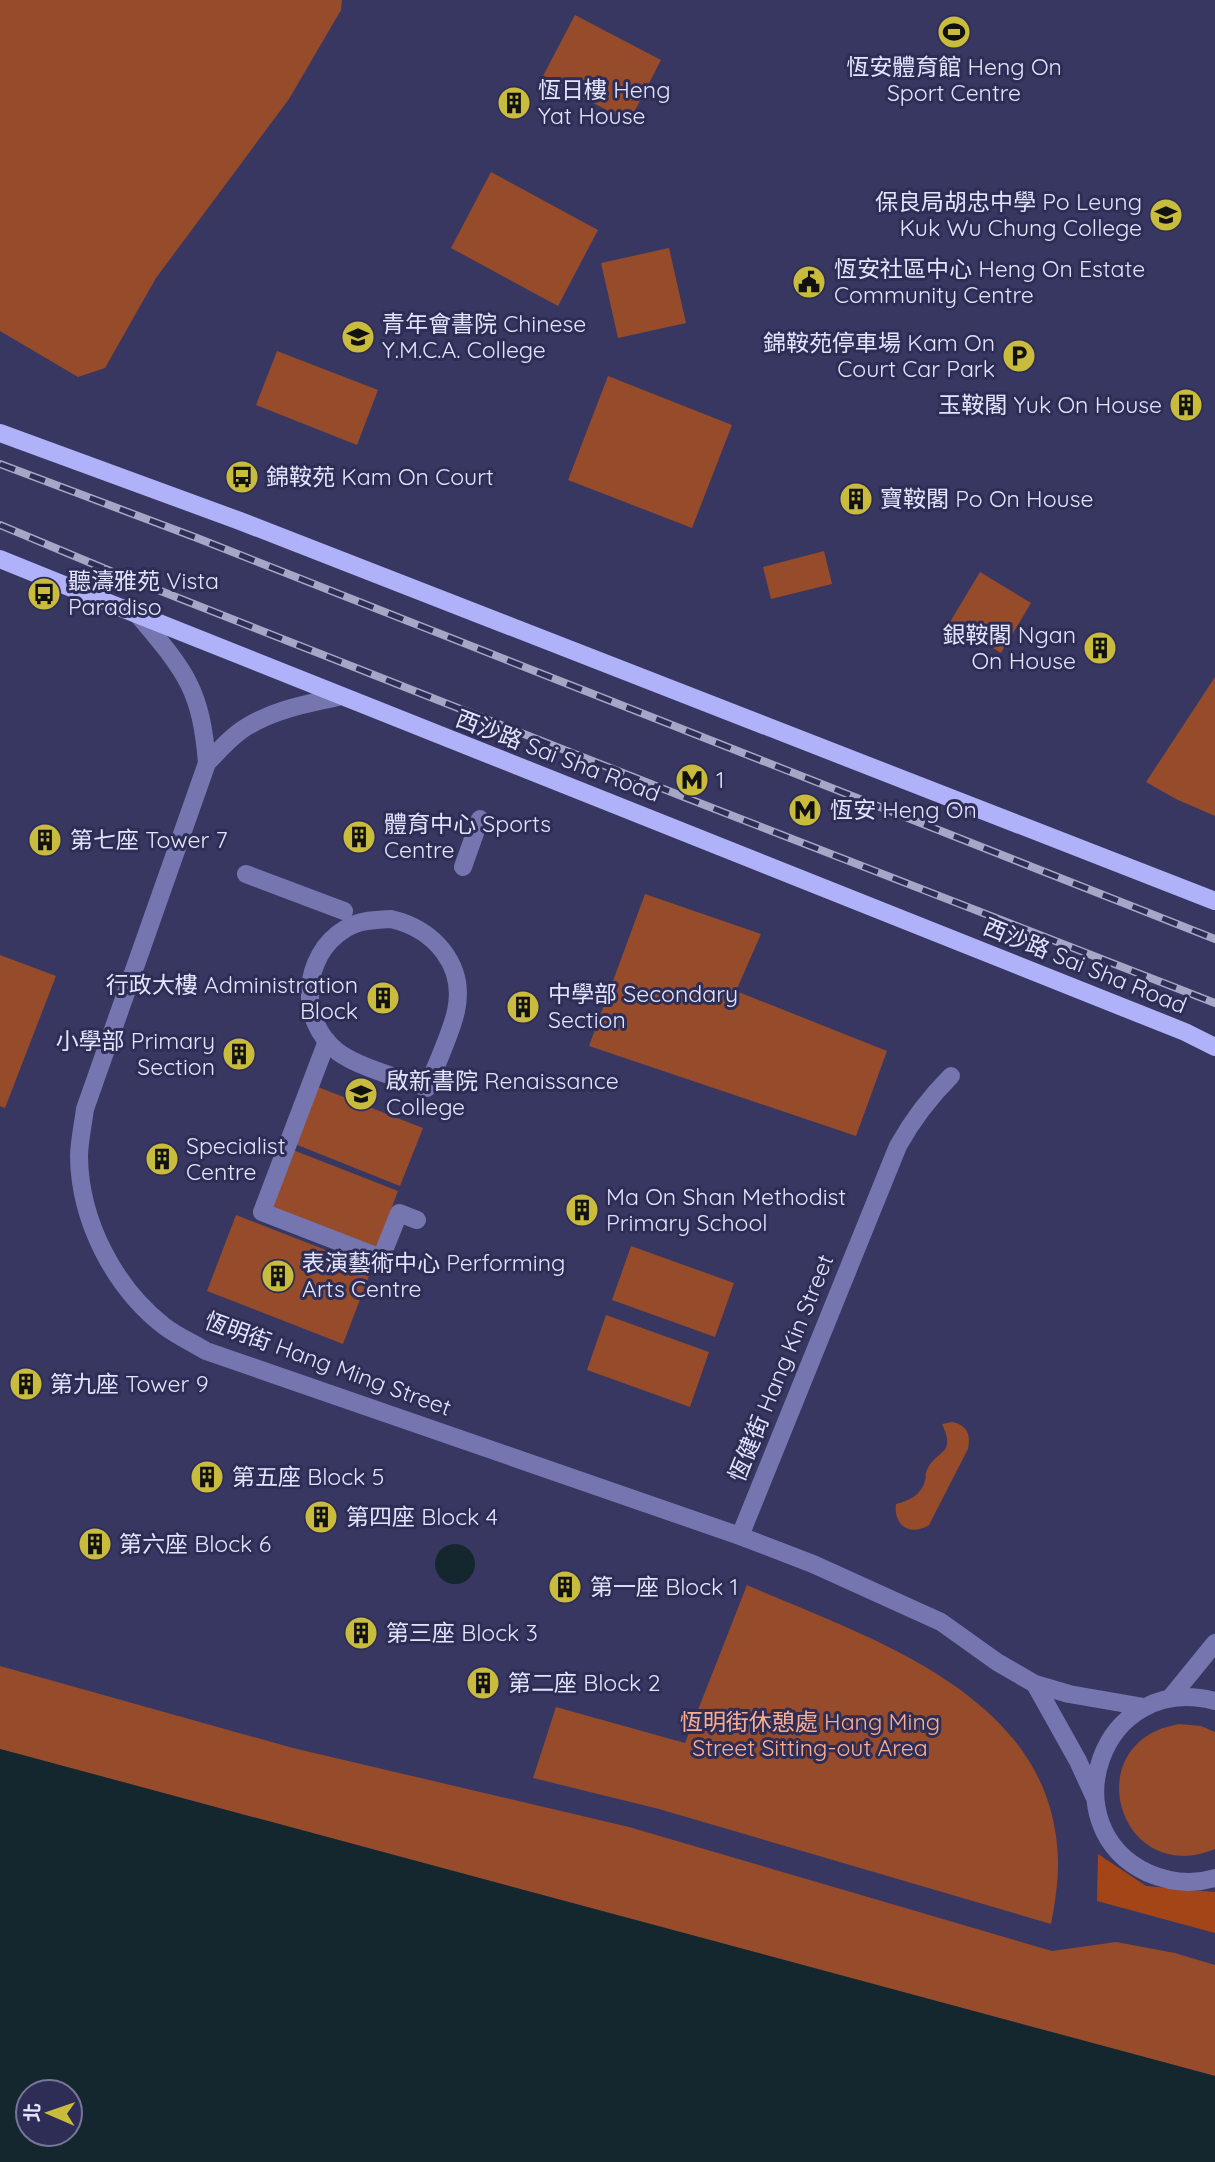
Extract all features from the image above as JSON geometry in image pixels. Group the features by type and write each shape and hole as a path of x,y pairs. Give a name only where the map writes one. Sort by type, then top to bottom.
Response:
{"main road":[{"path":"0,433 253,526 1215,901"},
{"name":"西沙路 Sai Sha Road","path":"0,559 338,697 1146,1016 1215,1047"}],"street":[{"name":"恆明街 Hang Ming Street","path":"138,615 173,656 194,691 202,718 206,763 85,1109 79,1157 86,1206 102,1252 129,1292 164,1326 206,1351 740,1536 813,1564 942,1622 998,1662 1035,1684 1069,1694 1143,1707"},
{"name":"恆明街 Hang Ming Street","path":"206,763 246,727 264,717 290,707 338,697"},
{"path":"463,867 481,819"},
{"path":"246,874 344,911"},
{"path":"391,919 421,929 443,949 457,986 456,1011 427,1088 339,1053 327,1041 311,1013 309,989 314,965 326,944 345,929 368,920 391,919"},
{"path":"327,1041 262,1212 381,1258 398,1213 417,1220"},
{"name":"恆健街 Hang Kin Street","path":"740,1536 898,1146 931,1097 951,1076"},
{"path":"1171,1698 1215,1643"},
{"path":"1035,1684 1096,1799"},
{"path":"1215,1701 1198,1696 1171,1698 1143,1707 1122,1724 1105,1746 1096,1772 1096,1799 1102,1826 1116,1849 1136,1867 1161,1879 1188,1883 1215,1878"}],"green space":[{"path":"0,0 342,0 341,10 289,99 156,278 105,368 78,377 0,331"},
{"path":"575,15 661,60 629,122 543,76"},
{"path":"491,172 598,230 558,306 451,248"},
{"path":"669,248 686,323 618,338 601,263"},
{"path":"277,351 378,390 357,445 256,405"},
{"path":"608,376 732,425 692,528 568,480"},
{"path":"824,551 832,584 771,599 763,567"},
{"path":"980,572 1031,603 1001,653 950,622"},
{"path":"1215,677 1215,816 1146,782"},
{"path":"645,894 761,934 736,991 887,1051 856,1136 589,1046"},
{"path":"0,955 56,976 5,1108 0,1106"},
{"path":"318,1087 423,1128 400,1186 295,1144"},
{"path":"293,1150 398,1191 376,1249 270,1207"},
{"path":"236,1215 372,1268 343,1344 207,1291"},
{"path":"631,1246 734,1283 715,1337 612,1300"},
{"path":"606,1315 709,1352 690,1407 587,1370"},
{"path":"952,1422 967,1431 968,1449 929,1525 915,1530 904,1527 897,1518 896,1504 910,1499 921,1490 931,1463 946,1447 946,1434 942,1424"},
{"name":"恆明街休憩處 Hang Ming Street Sitting-out Area","path":"747,1585 844,1626 941,1677 984,1709 1019,1747 1045,1792 1057,1845 1057,1885 1051,1924 659,1809 533,1778 556,1707 685,1743"},
{"path":"0,1666 293,1748 629,1827 1052,1951 1116,1942 1175,1953 1215,1965 1215,2076 0,1749"},
{"path":"1179,1724 1201,1726 1215,1732 1215,1849 1184,1856 1158,1851 1138,1836 1125,1816 1119,1792 1122,1768 1135,1746 1158,1730"}],"shaded area":[{"path":"1098,1854 1146,1886 1215,1892 1215,1933 1097,1901"}],"water":[{"path":"455,1544 463,1545 469,1550 474,1556 474,1572 469,1578 463,1583 455,1584 447,1583 441,1578 436,1572 435,1564 436,1556 441,1550 447,1545"},
{"path":"0,1749 1215,2076 1215,2162 0,2162"}],"railway":[{"path":"0,464 197,538 1215,939"},
{"path":"0,525 115,573 684,797 1215,1003"}],"place":[{"name":"恆安體育館 Heng On Sport Centre","path":"954,32"},
{"name":"恆日樓 Heng Yat House","path":"514,103"},
{"name":"保良局胡忠中學 Po Leung Kuk Wu Chung College","path":"1166,215"},
{"name":"恆安社區中心 Heng On Estate Community Centre","path":"809,282"},
{"name":"青年會書院 Chinese Y.M.C.A. College","path":"358,337"},
{"name":"錦鞍苑停車場 Kam On Court Car Park","path":"1019,356"},
{"name":"玉鞍閣 Yuk On House","path":"1186,405"},
{"name":"錦鞍苑 Kam On Court","path":"242,477"},
{"name":"寶鞍閣 Po On House","path":"856,499"},
{"name":"聽濤雅苑 Vista Paradiso","path":"44,594"},
{"name":"銀鞍閣 Ngan On House","path":"1100,648"},
{"name":"1","path":"692,780"},
{"name":"恆安 Heng On","path":"805,810"},
{"name":"體育中心 Sports Centre","path":"359,837"},
{"name":"第七座 Tower 7","path":"45,840"},
{"name":"行政大樓 Administration Block","path":"383,998"},
{"name":"中學部 Secondary Section","path":"523,1007"},
{"name":"小學部 Primary Section","path":"239,1054"},
{"name":"啟新書院 Renaissance College","path":"361,1094"},
{"name":"Specialist Centre","path":"162,1159"},
{"name":"Ma On Shan Methodist Primary School","path":"582,1210"},
{"name":"表演藝術中心 Performing Arts Centre","path":"278,1276"},
{"name":"第九座 Tower 9","path":"26,1384"},
{"name":"第五座 Block 5","path":"207,1477"},
{"name":"第四座 Block 4","path":"321,1517"},
{"name":"第六座 Block 6","path":"95,1544"},
{"name":"第一座 Block 1","path":"565,1587"},
{"name":"第三座 Block 3","path":"361,1633"},
{"name":"第二座 Block 2","path":"483,1683"}]}
